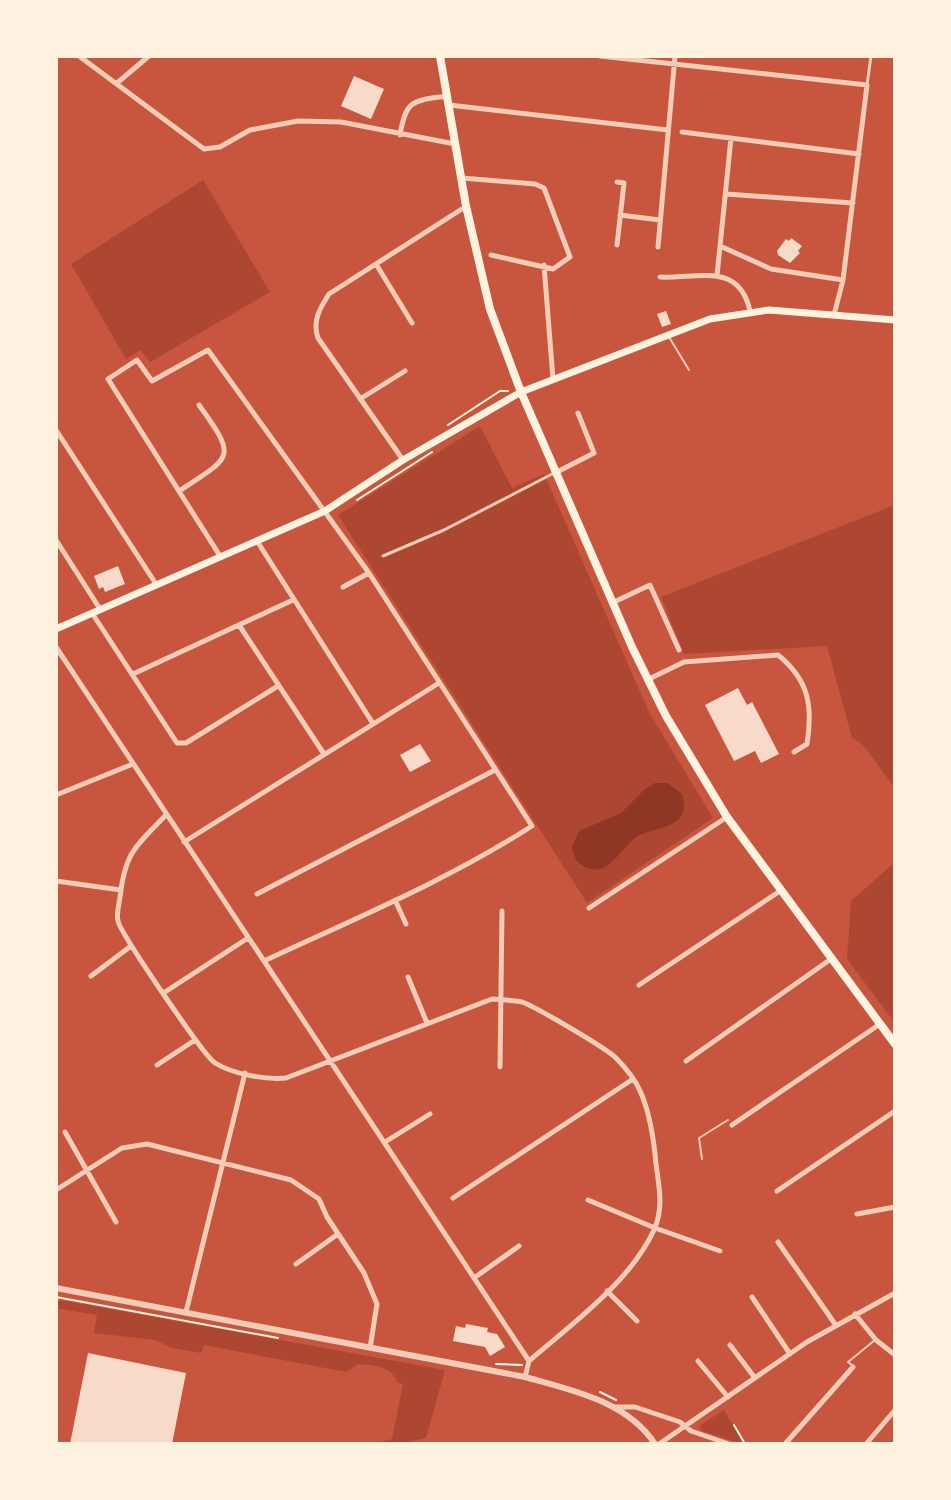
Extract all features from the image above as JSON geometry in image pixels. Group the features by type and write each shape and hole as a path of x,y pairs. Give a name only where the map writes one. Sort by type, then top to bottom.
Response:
{"highway":[{"path":"440,56 466,206 490,309 521,392 648,680 699,774 727,817 895,1044"}],"main road":[{"path":"56,629 325,511 403,460 521,392 710,319 750,311 796,311 895,320"}],"street":[{"path":"79,56 204,149 220,147 250,130 298,121 341,122 456,144"},
{"path":"117,83 149,56"},
{"path":"600,56 675,60 867,85"},
{"path":"834,315 843,280 871,56"},
{"path":"658,247 675,60"},
{"path":"400,135 404,113 415,101 448,101 668,130"},
{"path":"682,132 859,154"},
{"path":"717,276 731,138"},
{"path":"462,178 535,184 544,188 570,257 553,269 475,251"},
{"path":"617,182 624,183 617,245"},
{"path":"726,194 853,203"},
{"path":"403,460 318,338 315,330 318,310 329,294 466,206"},
{"path":"620,215 660,220"},
{"path":"720,246 771,269 843,280"},
{"path":"376,264 412,323"},
{"path":"544,265 553,379"},
{"path":"660,277 717,276 741,287 750,311"},
{"path":"220,556 108,379 137,360 152,381 208,350 369,573 532,826 395,900 264,961"},
{"path":"360,399 405,371"},
{"path":"179,491 219,465 223,457 224,440 199,405"},
{"path":"383,556 444,530 594,453 578,413"},
{"path":"56,430 156,584"},
{"path":"56,540 100,609"},
{"path":"256,540 372,722"},
{"path":"343,587 369,573"},
{"path":"614,602 650,585 679,650"},
{"path":"133,674 293,600"},
{"path":"92,612 177,743 186,743 278,686"},
{"path":"239,625 324,754"},
{"path":"56,647 529,1361"},
{"path":"648,680 684,662 778,655 794,668 808,697 811,717 807,744 794,752"},
{"path":"184,842 439,683"},
{"path":"56,795 133,764"},
{"path":"257,894 495,770"},
{"path":"166,815 128,856 117,919 131,946 210,1060 245,1073 286,1078 492,999 521,1002 541,1012 614,1056 633,1079 641,1092 655,1150 660,1200 655,1228 636,1258 607,1291 529,1361 525,1377"},
{"path":"589,908 727,817"},
{"path":"56,881 121,890"},
{"path":"639,985 780,891"},
{"path":"395,900 406,924"},
{"path":"500,1067 502,911"},
{"path":"165,993 248,938"},
{"path":"91,976 131,946"},
{"path":"686,1061 831,959"},
{"path":"408,977 427,1023"},
{"path":"730,1122 880,1024"},
{"path":"157,1065 195,1040"},
{"path":"186,1312 245,1073"},
{"path":"453,1198 633,1079"},
{"path":"777,1191 895,1111"},
{"path":"385,1142 430,1114"},
{"path":"65,1132 116,1222"},
{"path":"56,1190 122,1148 147,1144 291,1180 319,1199 364,1273 377,1304 370,1348"},
{"path":"588,1200 720,1251"},
{"path":"857,1214 895,1207"},
{"path":"296,1264 338,1234"},
{"path":"778,1242 835,1324"},
{"path":"474,1278 519,1246"},
{"path":"56,1288 525,1377 580,1392 614,1407 647,1432 657,1444 835,1324 895,1293"},
{"path":"607,1291 637,1321"},
{"path":"752,1297 790,1354"},
{"path":"855,1314 876,1340 895,1355"},
{"path":"730,1345 755,1378"},
{"path":"698,1361 728,1397"},
{"path":"785,1444 853,1367"},
{"path":"614,1407 635,1407 729,1444"},
{"path":"866,1444 894,1408"}],"lane":[{"path":"668,335 689,370"},
{"path":"702,1159 699,1138 730,1122"},
{"path":"853,1367 848,1362 876,1340"}],"path":[{"path":"441,429 500,391 521,392"},
{"path":"734,1425 745,1444"}],"shaded area":[{"path":"203,180 270,292 150,362 140,350 126,359 71,264"},
{"path":"480,426 512,488 544,474 650,714 713,818 587,903 338,515"},
{"path":"895,505 895,788 863,745 852,738 827,646 684,654 661,597"},
{"path":"655,783 668,783 682,794 684,806 677,821 635,838 607,866 593,870 580,863 572,847 579,831 621,813"},
{"path":"895,862 895,1023 847,959 851,901"},
{"path":"56,1301 445,1370 426,1438 399,1444 373,1444 392,1439 403,1384 386,1370 358,1364 346,1372 204,1345 201,1353 172,1348 155,1340 94,1333 97,1315 56,1308"},
{"path":"724,1410 744,1444 702,1431 699,1426"}],"building":[{"path":"354,76 384,89 371,119 341,106"},
{"path":"791,238 802,246 798,251 800,253 790,263 777,251 786,239 789,241"},
{"path":"666,311 671,324 662,327 657,314"},
{"path":"118,566 125,584 105,592 103,587 99,589 94,576"},
{"path":"738,688 747,705 752,702 779,754 761,763 755,751 734,761 705,705"},
{"path":"420,744 431,761 410,772 400,755"},
{"path":"466,1324 488,1328 487,1332 497,1334 505,1347 490,1356 485,1347 453,1341 456,1326 465,1328"},
{"path":"88,1353 186,1373 172,1444 70,1444"}]}
